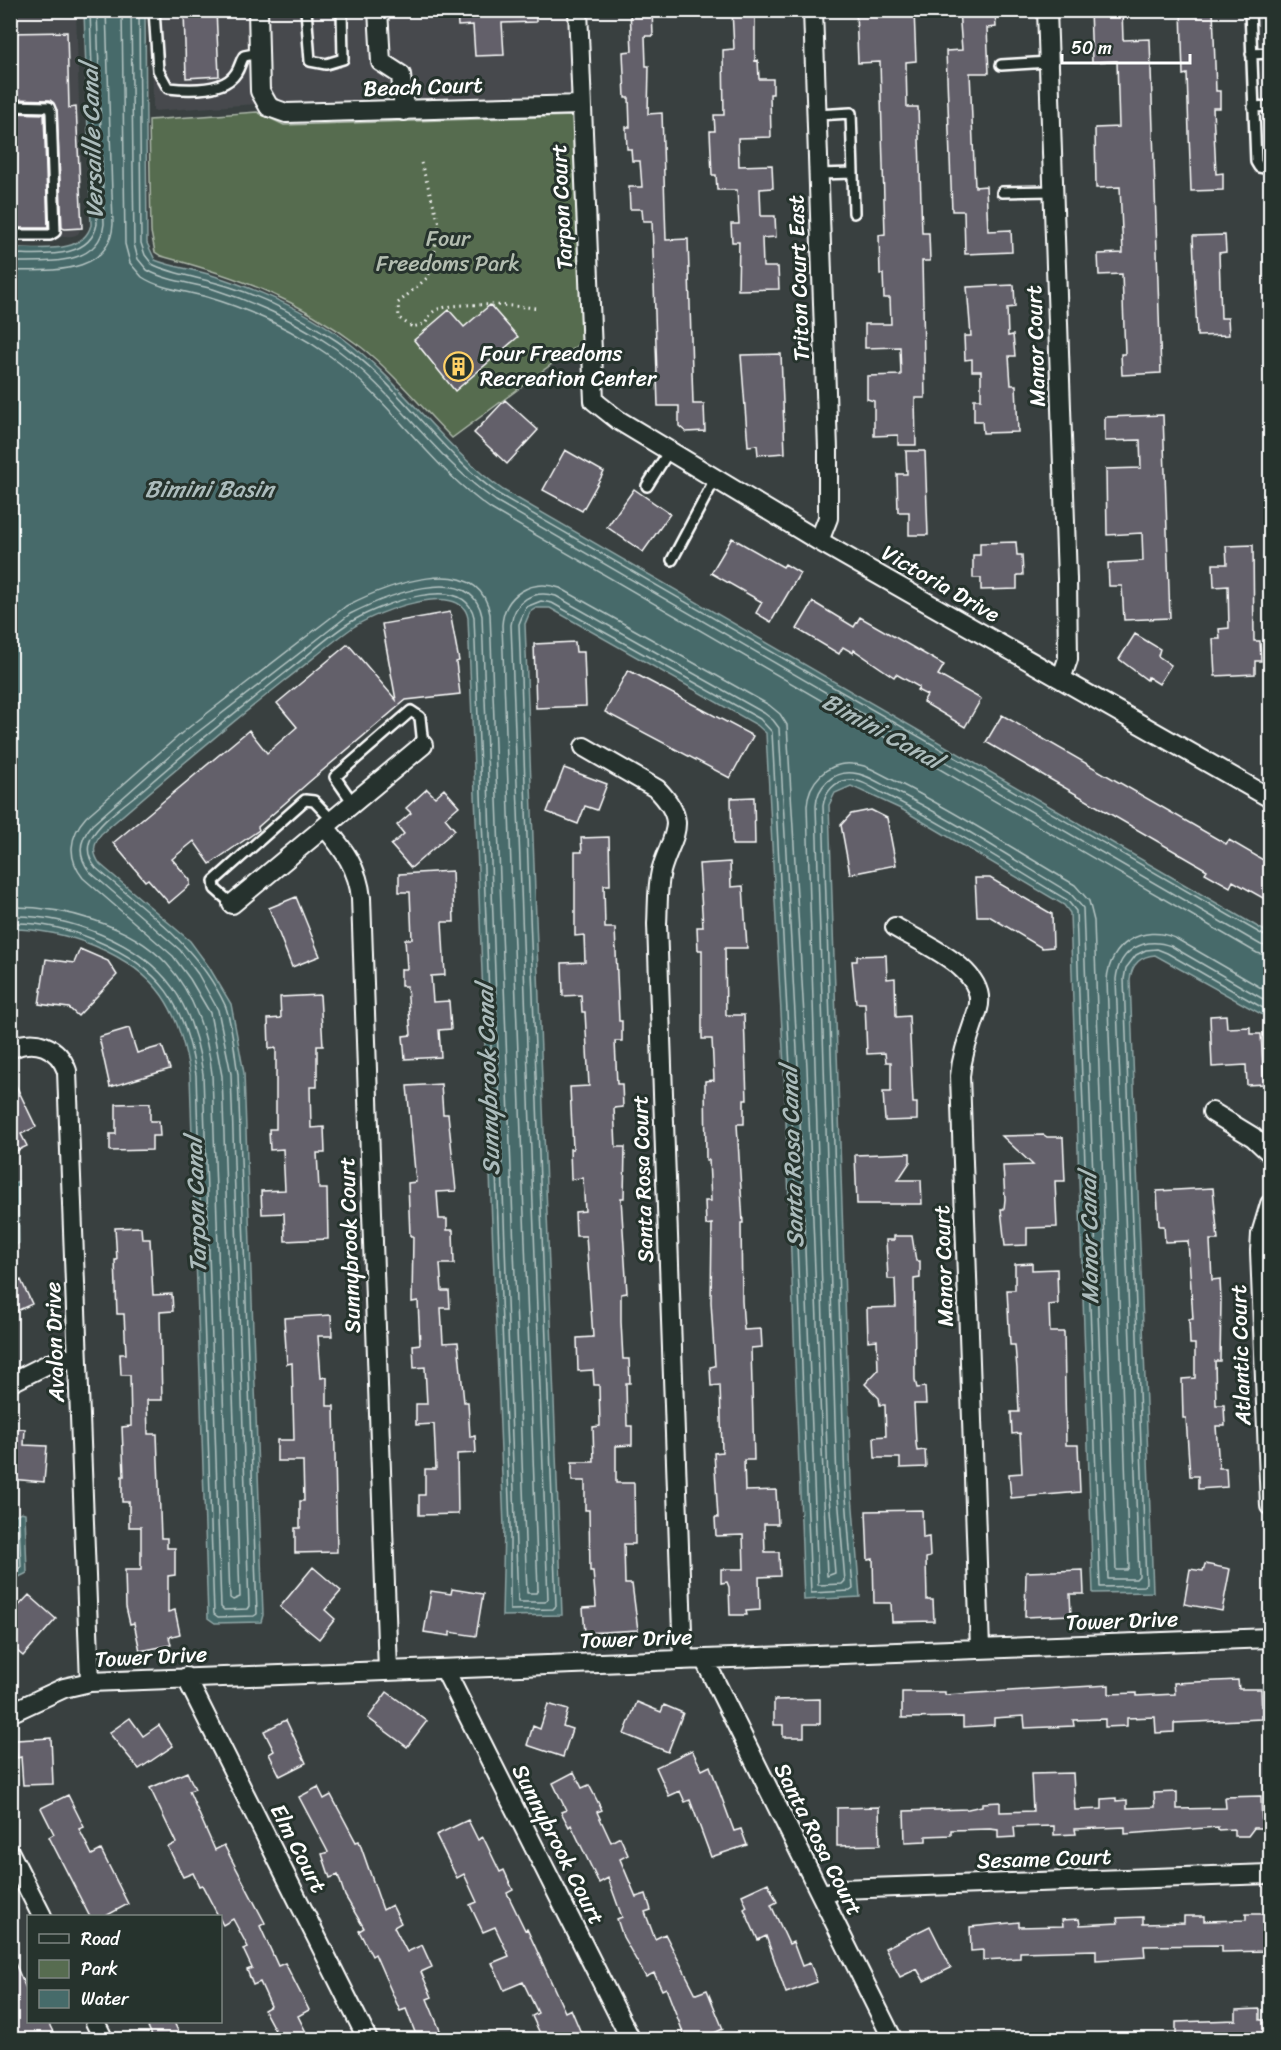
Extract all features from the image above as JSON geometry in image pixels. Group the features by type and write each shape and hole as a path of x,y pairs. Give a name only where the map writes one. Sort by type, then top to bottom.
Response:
{"street":[{"path":"258,10 259,53"},
{"path":"378,10 381,62 401,75 404,111"},
{"name":"Tarpon Court","path":"578,10 594,402"},
{"name":"Triton Court East","path":"813,10 828,507 828,518 819,542"},
{"name":"Manor Court","path":"1047,10 1068,659 1061,679"},
{"name":"Beach Court","path":"259,53 260,91 269,107 286,114 581,105"},
{"name":"Victoria Drive","path":"594,402 618,420 819,542 1270,798"},
{"path":"232,904 423,745"},
{"name":"Santa Rosa Court","path":"584,747 657,789 666,799 675,820 675,839 659,879 657,924 683,1660"},
{"name":"Sunnybrook Court","path":"329,824 352,862 361,898 388,1671"},
{"name":"Manor Court","path":"895,927 966,971 977,985 979,995 978,1008 963,1053 960,1076 980,1649"},
{"name":"Avalon Drive","path":"10,1049 25,1044 45,1046 60,1056 67,1071 90,1682"},
{"path":"1212,1112 1253,1137 1270,1154"},
{"name":"Atlantic Court","path":"1270,1204 1260,1251 1270,1506"},
{"path":"10,1383 48,1364 77,1358"},
{"name":"Tower Drive","path":"10,1713 64,1688 90,1682 1270,1638"},
{"name":"Santa Rosa Court","path":"704,1659 893,2040"},
{"name":"Sunnybrook Court","path":"446,1670 631,2040"},
{"name":"Elm Court","path":"186,1677 369,2040"},
{"path":"10,1853 41,1915"},
{"name":"Sesame Court","path":"821,1895 840,1889 1270,1874"},
{"path":"96,2023 104,2040"}],"lane":[{"path":"154,10 158,70 168,88 189,90 221,85 236,75 244,56 259,53"},
{"path":"306,10 310,61 326,64 343,59 342,10"},
{"path":"1250,10 1256,162 1259,167 1270,169"},
{"path":"1251,54 1270,53"},
{"path":"1001,65 1049,62"},
{"path":"10,106 49,107 51,111 55,232 50,235 10,235"},
{"path":"1253,107 1270,106"},
{"path":"817,115 851,113 854,213"},
{"path":"819,174 853,173"},
{"path":"1002,192 1054,191"},
{"path":"648,486 669,450"},
{"path":"672,560 715,479"},
{"path":"353,803 335,777 411,711 420,717 423,745"},
{"path":"232,904 215,889 213,881 305,800 314,801 329,824"}],"path":[{"path":"421,163 439,223 428,277 398,303 399,318 412,327 426,324 432,312 445,307 486,305 536,308"}],"shaded area":[{"path":"11,11 76,11 83,224 78,234 73,236 11,240"},
{"path":"152,11 588,11 591,103 292,116 257,104 153,111"}],"green space":[{"name":"Four Freedoms Park","path":"257,112 284,125 574,116 583,341 452,438 372,356 337,330 290,302 266,291 155,252 151,232 149,120"}],"water":[{"path":"84,11 145,11 147,243 155,260 244,286 279,300 312,318 365,356 461,455 503,490 1270,934 1270,1019 1155,955 1145,957 1138,962 1130,979 1153,1592 1093,1593 1070,913 1064,905 903,810 851,786 835,793 829,805 851,1483 860,1597 804,1600 784,1068 766,733 757,725 550,608 536,608 530,612 525,624 562,1615 502,1616 504,1527 468,618 462,607 450,601 435,600 399,607 355,626 260,700 169,776 101,834 95,845 95,853 100,864 190,941 209,967 231,1004 244,1073 263,1615 261,1622 215,1623 208,1618 190,1075 179,1030 172,1012 150,981 117,957 95,946 64,936 43,931 11,929 11,248 69,246 79,242 91,225"},
{"path":"18,1181 19,1243 11,1248 11,1185"},
{"path":"21,1512 25,1513 27,1573 11,1581 11,1517"}],"building":[{"path":"184,10 216,10 219,76 186,78"},
{"path":"457,10 536,10 536,22 502,23 504,55 475,56 473,25 458,26"},
{"path":"630,10 652,10 653,36 645,36 646,66 649,66 648,114 662,113 666,240 688,239 693,404 704,404 705,431 686,432 679,426 679,406 658,406 652,221 643,221 642,209 630,209 629,187 642,187 640,161 632,161 631,149 627,149 626,127 630,127 629,98 625,98 623,52 632,51"},
{"path":"732,10 755,10 755,61 758,60 759,79 773,79 773,94 770,94 771,137 738,138 739,166 772,165 773,188 760,189 761,216 775,216 776,237 762,238 763,267 778,267 779,289 738,290 739,242 732,242 731,224 739,224 737,190 717,190 716,175 712,175 710,131 715,131 714,115 724,115 723,50 734,49"},
{"path":"856,10 914,10 916,61 906,62 907,107 918,107 922,233 929,233 930,261 922,261 925,398 915,398 916,445 898,445 898,435 874,436 874,401 867,399 867,376 901,375 900,347 865,348 865,324 891,324 890,298 884,298 883,274 880,274 879,235 885,234 880,62 858,63"},
{"path":"959,10 995,10 996,27 987,28 989,73 970,73 975,187 986,186 988,231 1011,230 1012,252 965,254 964,211 952,211 946,51 962,50"},
{"path":"1090,10 1122,10 1123,40 1150,39 1161,373 1122,375 1121,354 1125,354 1122,274 1099,275 1098,254 1123,253 1120,187 1096,188 1095,128 1119,127 1117,61 1092,62"},
{"path":"1181,10 1213,10 1216,91 1220,91 1220,108 1213,108 1216,174 1223,173 1223,190 1191,191 1187,74 1183,75"},
{"path":"67,32 69,108 76,107 82,228 65,229 62,228 57,110 50,100 10,99 10,33"},
{"path":"10,113 44,114 48,228 13,228"},
{"path":"1225,235 1226,252 1219,253 1221,318 1228,318 1229,335 1197,336 1193,236"},
{"path":"1014,285 1015,307 1007,308 1008,336 1013,335 1015,356 1009,356 1011,385 1016,385 1018,432 983,433 982,421 974,421 974,399 981,399 981,371 972,371 972,359 965,360 964,336 971,336 967,287"},
{"name":"Four Freedoms Recreation Center","path":"490,305 518,337 455,391 414,340 449,310 464,327"},
{"path":"781,354 785,453 758,455 757,445 748,446 741,355"},
{"path":"505,400 538,430 507,464 474,433"},
{"path":"1163,415 1170,618 1124,620 1122,586 1109,586 1108,563 1143,561 1142,533 1107,535 1106,469 1141,468 1140,440 1105,441 1105,417"},
{"path":"565,450 604,472 582,511 543,490"},
{"path":"906,451 925,451 928,535 909,535 909,512 898,512 897,474 907,474"},
{"path":"634,489 670,514 643,552 607,527"},
{"path":"732,538 783,567 785,564 800,573 771,622 756,613 762,602 711,573"},
{"path":"1016,542 1017,555 1022,555 1023,575 1017,575 1017,589 981,590 981,578 973,578 973,555 980,555 980,543"},
{"path":"1253,545 1254,641 1260,641 1261,661 1255,661 1255,674 1215,676 1213,639 1220,639 1219,629 1229,628 1228,586 1214,587 1213,564 1227,564 1226,546"},
{"path":"813,602 854,627 860,617 944,665 938,675 981,699 965,727 923,702 927,695 917,690 919,687 896,674 894,677 854,650 853,653 843,647 839,654 797,629"},
{"path":"450,612 459,661 456,662 460,694 406,700 258,827 259,830 210,864 194,841 172,859 190,880 190,885 169,903 148,879 145,881 113,843 249,730 267,753 297,727 277,703 348,644 396,700 382,624"},
{"path":"1135,634 1160,649 1158,656 1171,665 1159,684 1148,677 1147,680 1119,659"},
{"path":"575,642 576,652 584,652 586,706 536,708 534,644"},
{"path":"628,670 753,736 730,778 605,712"},
{"path":"1002,715 1226,844 1229,840 1265,861 1264,864 1270,867 1270,902 1233,881 1230,887 1205,873 1207,870 986,742"},
{"path":"564,768 607,784 597,810 585,806 578,824 547,812"},
{"path":"427,789 435,797 444,789 459,806 445,818 455,830 411,868 391,845 404,834 397,825 411,813 406,808"},
{"path":"754,797 755,845 732,845 731,798"},
{"path":"871,810 887,818 896,865 850,874 841,825 851,814"},
{"path":"609,837 610,885 604,885 605,928 615,928 619,1021 622,1021 622,1041 615,1041 617,1084 622,1084 623,1107 614,1108 616,1147 625,1147 624,1198 621,1198 627,1293 621,1294 621,1322 623,1359 629,1359 630,1383 626,1383 627,1426 632,1426 632,1445 616,1446 616,1483 634,1483 635,1544 624,1544 625,1584 632,1584 638,1630 585,1633 583,1608 596,1607 593,1571 590,1571 589,1510 585,1510 585,1481 572,1481 572,1462 594,1462 593,1427 600,1426 599,1385 594,1385 593,1370 578,1371 577,1338 593,1337 586,1236 576,1236 575,1212 585,1211 583,1178 571,1179 570,1149 573,1149 570,1087 589,1086 585,1012 582,1012 581,995 563,996 562,963 585,962 584,935 575,936 575,852 582,852 581,838"},
{"path":"730,862 731,887 743,886 747,948 725,948 726,1015 744,1015 747,1100 744,1100 744,1124 737,1124 743,1223 741,1223 742,1301 744,1330 761,1329 762,1347 751,1348 754,1460 744,1460 745,1491 776,1490 778,1524 764,1524 765,1552 779,1552 780,1576 759,1577 760,1610 746,1611 747,1615 730,1615 729,1587 727,1582 721,1583 721,1569 744,1569 743,1535 716,1536 715,1518 718,1518 714,1453 722,1452 720,1385 711,1386 710,1367 715,1366 711,1302 712,1224 706,1225 705,1201 711,1201 709,1160 706,1160 705,1081 714,1080 712,1039 702,1039 702,950 698,950 697,927 703,927 699,864"},
{"path":"452,871 454,922 442,922 445,975 431,976 433,1002 449,1001 451,1029 439,1030 441,1057 405,1059 403,1036 411,1035 407,986 401,986 401,969 407,969 405,939 412,939 410,892 399,892 399,874"},
{"path":"975,878 990,878 1052,914 1053,947 1042,948 989,916 977,916"},
{"path":"296,897 320,956 292,967 269,908"},
{"path":"80,949 108,961 117,975 78,1016 69,1008 39,1004 46,959 74,963"},
{"path":"886,955 887,979 895,978 896,1017 909,1016 913,1103 917,1103 917,1120 885,1121 883,1092 891,1092 891,1062 886,1062 885,1053 867,1054 865,1003 856,1003 852,961 857,961 857,956"},
{"path":"320,995 323,1046 317,1046 317,1087 310,1087 311,1128 324,1127 325,1153 317,1153 319,1189 327,1189 328,1239 285,1241 284,1213 262,1214 261,1191 285,1190 283,1149 270,1150 269,1129 276,1129 276,1048 269,1049 268,1019 281,1018 280,997"},
{"path":"1226,1015 1227,1028 1250,1027 1250,1034 1261,1034 1264,1084 1247,1085 1246,1065 1212,1067 1210,1016"},
{"path":"129,1028 137,1053 162,1046 170,1069 110,1087 99,1037"},
{"path":"10,1073 36,1127 21,1134 27,1146 10,1154"},
{"path":"441,1084 443,1114 448,1114 456,1191 437,1192 439,1219 447,1219 447,1230 453,1230 454,1264 440,1264 442,1291 449,1291 450,1308 441,1308 443,1343 458,1342 464,1402 468,1402 470,1437 475,1436 476,1453 457,1454 458,1514 419,1515 419,1495 425,1495 425,1469 436,1469 434,1424 416,1425 416,1404 427,1404 425,1367 414,1368 413,1345 420,1344 418,1301 412,1302 413,1236 410,1236 408,1183 416,1182 407,1086"},
{"path":"150,1103 150,1121 159,1121 160,1136 152,1136 152,1150 110,1151 110,1134 116,1134 116,1104"},
{"path":"1002,1136 1063,1137 1065,1181 1055,1181 1057,1227 1027,1228 1027,1245 1005,1246 1001,1209 1004,1209 1005,1199 1003,1166 1033,1165"},
{"path":"910,1153 910,1162 898,1180 921,1180 922,1204 857,1204 855,1155"},
{"path":"1213,1188 1218,1240 1210,1240 1212,1280 1220,1279 1221,1300 1220,1361 1215,1361 1216,1405 1224,1405 1225,1426 1216,1426 1219,1468 1226,1468 1227,1487 1198,1489 1198,1476 1190,1476 1186,1418 1183,1418 1182,1379 1195,1378 1195,1344 1190,1344 1189,1319 1193,1319 1188,1241 1165,1242 1164,1226 1159,1226 1157,1191"},
{"path":"141,1227 142,1239 150,1239 153,1295 172,1294 173,1311 160,1312 162,1400 147,1400 148,1434 157,1434 161,1538 167,1538 167,1548 175,1548 175,1575 168,1576 168,1612 175,1610 180,1634 169,1637 171,1645 140,1651 134,1623 130,1624 126,1607 125,1570 141,1570 141,1527 129,1527 129,1502 122,1502 122,1476 124,1476 122,1427 131,1426 130,1375 121,1375 120,1354 126,1354 124,1314 117,1314 115,1228"},
{"path":"894,1236 912,1236 916,1261 920,1261 920,1278 914,1279 915,1380 917,1388 925,1387 926,1404 914,1404 917,1451 925,1450 926,1467 900,1468 900,1458 875,1458 874,1437 886,1436 885,1405 880,1405 879,1398 865,1384 878,1370 877,1340 868,1341 867,1308 896,1307 895,1279 888,1279 886,1240 894,1240"},
{"path":"1032,1263 1032,1270 1057,1269 1058,1304 1049,1305 1050,1332 1064,1332 1066,1445 1078,1445 1080,1492 1011,1498 1009,1474 1022,1473 1020,1433 1012,1434 1011,1412 1019,1412 1015,1345 1010,1345 1007,1290 1015,1290 1015,1264"},
{"path":"21,1280 32,1304 10,1314 10,1285"},
{"path":"331,1315 332,1336 318,1336 321,1378 327,1377 327,1406 334,1406 337,1552 295,1553 295,1528 300,1528 300,1501 304,1501 303,1461 277,1461 277,1440 294,1440 292,1363 287,1364 284,1318"},
{"path":"10,1428 25,1429 24,1445 47,1446 44,1482 10,1479"},
{"path":"922,1510 923,1538 929,1537 930,1557 926,1558 927,1600 933,1600 934,1621 892,1622 891,1603 874,1603 873,1559 868,1560 866,1511"},
{"path":"1205,1564 1230,1569 1222,1611 1184,1604 1190,1569 1203,1571"},
{"path":"313,1567 341,1591 325,1610 335,1619 319,1639 280,1607"},
{"path":"1083,1570 1084,1594 1070,1594 1071,1615 1025,1617 1026,1572"},
{"path":"452,1589 483,1594 476,1636 450,1632 450,1636 424,1632 431,1591 451,1594"},
{"path":"29,1595 56,1619 23,1656 10,1645 10,1615"},
{"path":"1238,1680 1239,1689 1261,1689 1262,1719 1174,1723 1174,1732 1156,1733 1155,1717 1127,1718 1127,1726 1105,1727 1105,1719 1073,1720 1074,1726 1025,1728 1024,1716 994,1718 994,1725 963,1727 963,1717 902,1718 902,1692 945,1692 945,1695 1109,1685 1109,1694 1136,1693 1136,1696 1175,1694 1174,1683"},
{"path":"387,1692 427,1721 407,1747 368,1718"},
{"path":"820,1699 820,1724 804,1724 804,1737 783,1737 783,1725 774,1725 774,1700"},
{"path":"637,1702 661,1712 664,1705 683,1713 668,1752 624,1734"},
{"path":"548,1704 568,1710 563,1726 572,1729 563,1757 527,1745 533,1726 540,1729"},
{"path":"130,1718 143,1736 159,1725 173,1746 139,1769 109,1733"},
{"path":"286,1720 306,1763 280,1776 269,1754 274,1751 264,1731"},
{"path":"51,1738 53,1784 23,1785 21,1757 17,1758 16,1740"},
{"path":"692,1750 702,1770 710,1766 734,1831 741,1829 747,1845 711,1857 690,1800 685,1802 680,1791 669,1796 656,1767"},
{"path":"187,1772 195,1789 189,1791 215,1850 224,1845 265,1923 260,1926 278,1966 285,1963 309,2010 298,2016 310,2040 280,2040 264,2010 271,2006 260,1982 253,1985 247,1970 252,1968 243,1949 248,1947 233,1919 223,1925 222,1915 218,1915 193,1873 183,1877 168,1847 176,1843 150,1788"},
{"path":"574,1772 582,1788 589,1785 602,1810 597,1812 611,1842 620,1837 628,1855 620,1859 636,1897 646,1894 651,1910 645,1912 655,1939 665,1934 696,1994 707,1990 723,2029 698,2040 686,2040 666,1988 662,1990 654,1973 646,1977 623,1937 617,1919 622,1917 608,1878 599,1883 571,1825 569,1827 561,1812 566,1810 553,1783"},
{"path":"1073,1773 1075,1810 1102,1809 1102,1799 1116,1798 1116,1801 1127,1800 1127,1808 1155,1807 1154,1793 1177,1792 1177,1809 1226,1808 1225,1797 1261,1796 1262,1828 1254,1828 1248,1836 1234,1836 1234,1829 1218,1830 1218,1827 1125,1834 1125,1827 1075,1829 1076,1834 1054,1835 1054,1826 1014,1827 1015,1837 998,1838 998,1830 990,1829 951,1830 951,1835 926,1836 926,1841 905,1842 904,1811 968,1809 982,1806 982,1803 1000,1802 1000,1812 1033,1811 1031,1774"},
{"path":"318,1787 324,1799 331,1795 356,1842 359,1841 383,1910 392,1905 401,1923 394,1927 407,1952 422,1945 432,1967 421,1972 432,1997 427,1999 444,2040 418,2040 406,2009 400,2011 375,1954 372,1956 359,1931 364,1928 345,1896 338,1875 330,1878 322,1854 328,1852 299,1797"},
{"path":"68,1795 84,1827 79,1829 92,1855 101,1850 128,1904 108,1915 89,1915 49,1837 54,1834 41,1808"},
{"path":"879,1807 880,1845 837,1846 837,1808"},
{"path":"468,1820 478,1840 483,1837 500,1872 504,1870 513,1890 507,1893 525,1930 527,1929 565,2012 571,2009 584,2040 543,2040 532,2016 538,2013 523,1982 504,1990 492,1963 509,1956 495,1927 483,1932 470,1905 477,1902 464,1874 457,1878 436,1835"},
{"path":"768,1883 777,1902 771,1905 789,1944 793,1942 802,1966 810,1963 817,1982 786,1993 766,1936 758,1940 744,1909 747,1907 742,1895"},
{"path":"1246,1914 1265,1914 1266,1951 1222,1952 1222,1945 1144,1946 1145,1957 1096,1960 1096,1950 1020,1952 1020,1958 983,1960 983,1950 971,1951 970,1927 1019,1922 1019,1927 1063,1926 1062,1920 1079,1919 1080,1925 1118,1923 1117,1918 1143,1917 1143,1924 1184,1923 1184,1916 1204,1916 1204,1921 1246,1920"},
{"path":"930,1926 951,1968 924,1981 917,1969 900,1977 885,1948"},
{"path":"10,1952 27,1991 27,2023 48,2023 57,2040 21,2040 10,2014"},
{"path":"1260,2009 1260,2020 1270,2020 1270,2040 1176,2040 1176,2022 1236,2020 1236,2010"},
{"path":"146,2023 174,2023 182,2040 154,2040"}],"place":[{"name":"Four Freedoms Recreation Center","path":"459,366"}],"water label":[{"name":"Versaille Canal","path":"92,141"},
{"name":"Bimini Basin","path":"209,489"},
{"name":"Bimini Canal","path":"882,731"},
{"name":"Sunnybrook Canal","path":"488,1080"},
{"name":"Santa Rosa Canal","path":"792,1157"},
{"name":"Tarpon Canal","path":"196,1205"},
{"name":"Manor Canal","path":"1089,1238"}]}
